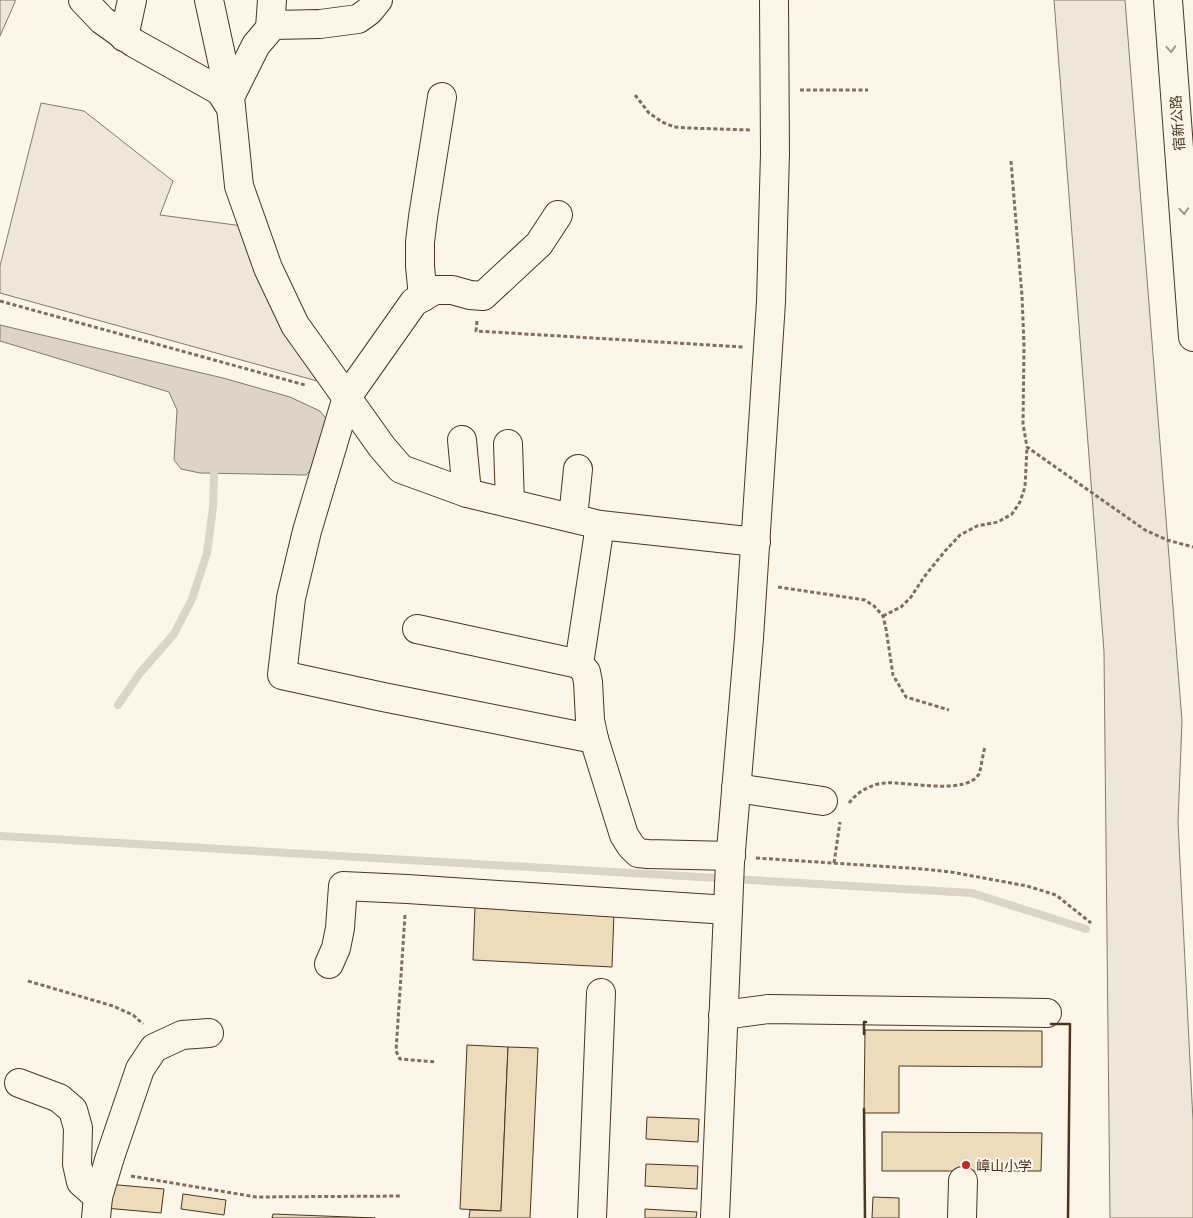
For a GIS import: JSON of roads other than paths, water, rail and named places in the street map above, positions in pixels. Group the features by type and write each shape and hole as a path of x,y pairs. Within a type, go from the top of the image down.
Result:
{"main road":[{"path":"83,0 102,20 134,44 220,90 231,102"},
{"path":"124,37 132,0"},
{"path":"209,0 231,102 240,186 268,268 295,325 382,447 401,469 467,493 600,525 756,542"},
{"path":"270,28 272,0"},
{"path":"231,102 256,45 273,25 320,24 358,20 369,12 378,0"},
{"path":"715,1218 730,859 753,584 772,302 774,0"},
{"name":"宿新公路","path":"1168,0 1193,337"},
{"path":"423,297 420,242 442,97"},
{"path":"558,215 540,244 483,296 452,290 435,290 414,302 347,397 307,531 291,598 282,675 594,739"},
{"path":"462,440 467,493"},
{"path":"508,444 510,503"},
{"path":"573,518 578,469"},
{"path":"579,664 600,525"},
{"path":"416,629 579,664 586,672 587,677 590,720 594,739 624,835 631,846 638,853 730,859"},
{"path":"736,788 837,808"},
{"path":"329,964 336,948 340,928 343,886 728,905"},
{"path":"592,1218 600,993"},
{"path":"723,1015 768,1009 1047,1013"},
{"path":"19,1083 59,1098 73,1110 78,1128 77,1164 81,1182 100,1196 140,1069 154,1048 182,1035 209,1033"},
{"path":"962,1218 963,1181"}],"waterway":[{"path":"118,705 140,673 174,634 192,599 207,553 213,507 214,474"},
{"path":"0,836 972,893 1086,929"}],"place":[{"name":"嶂山小学","path":"966,1165"}]}
